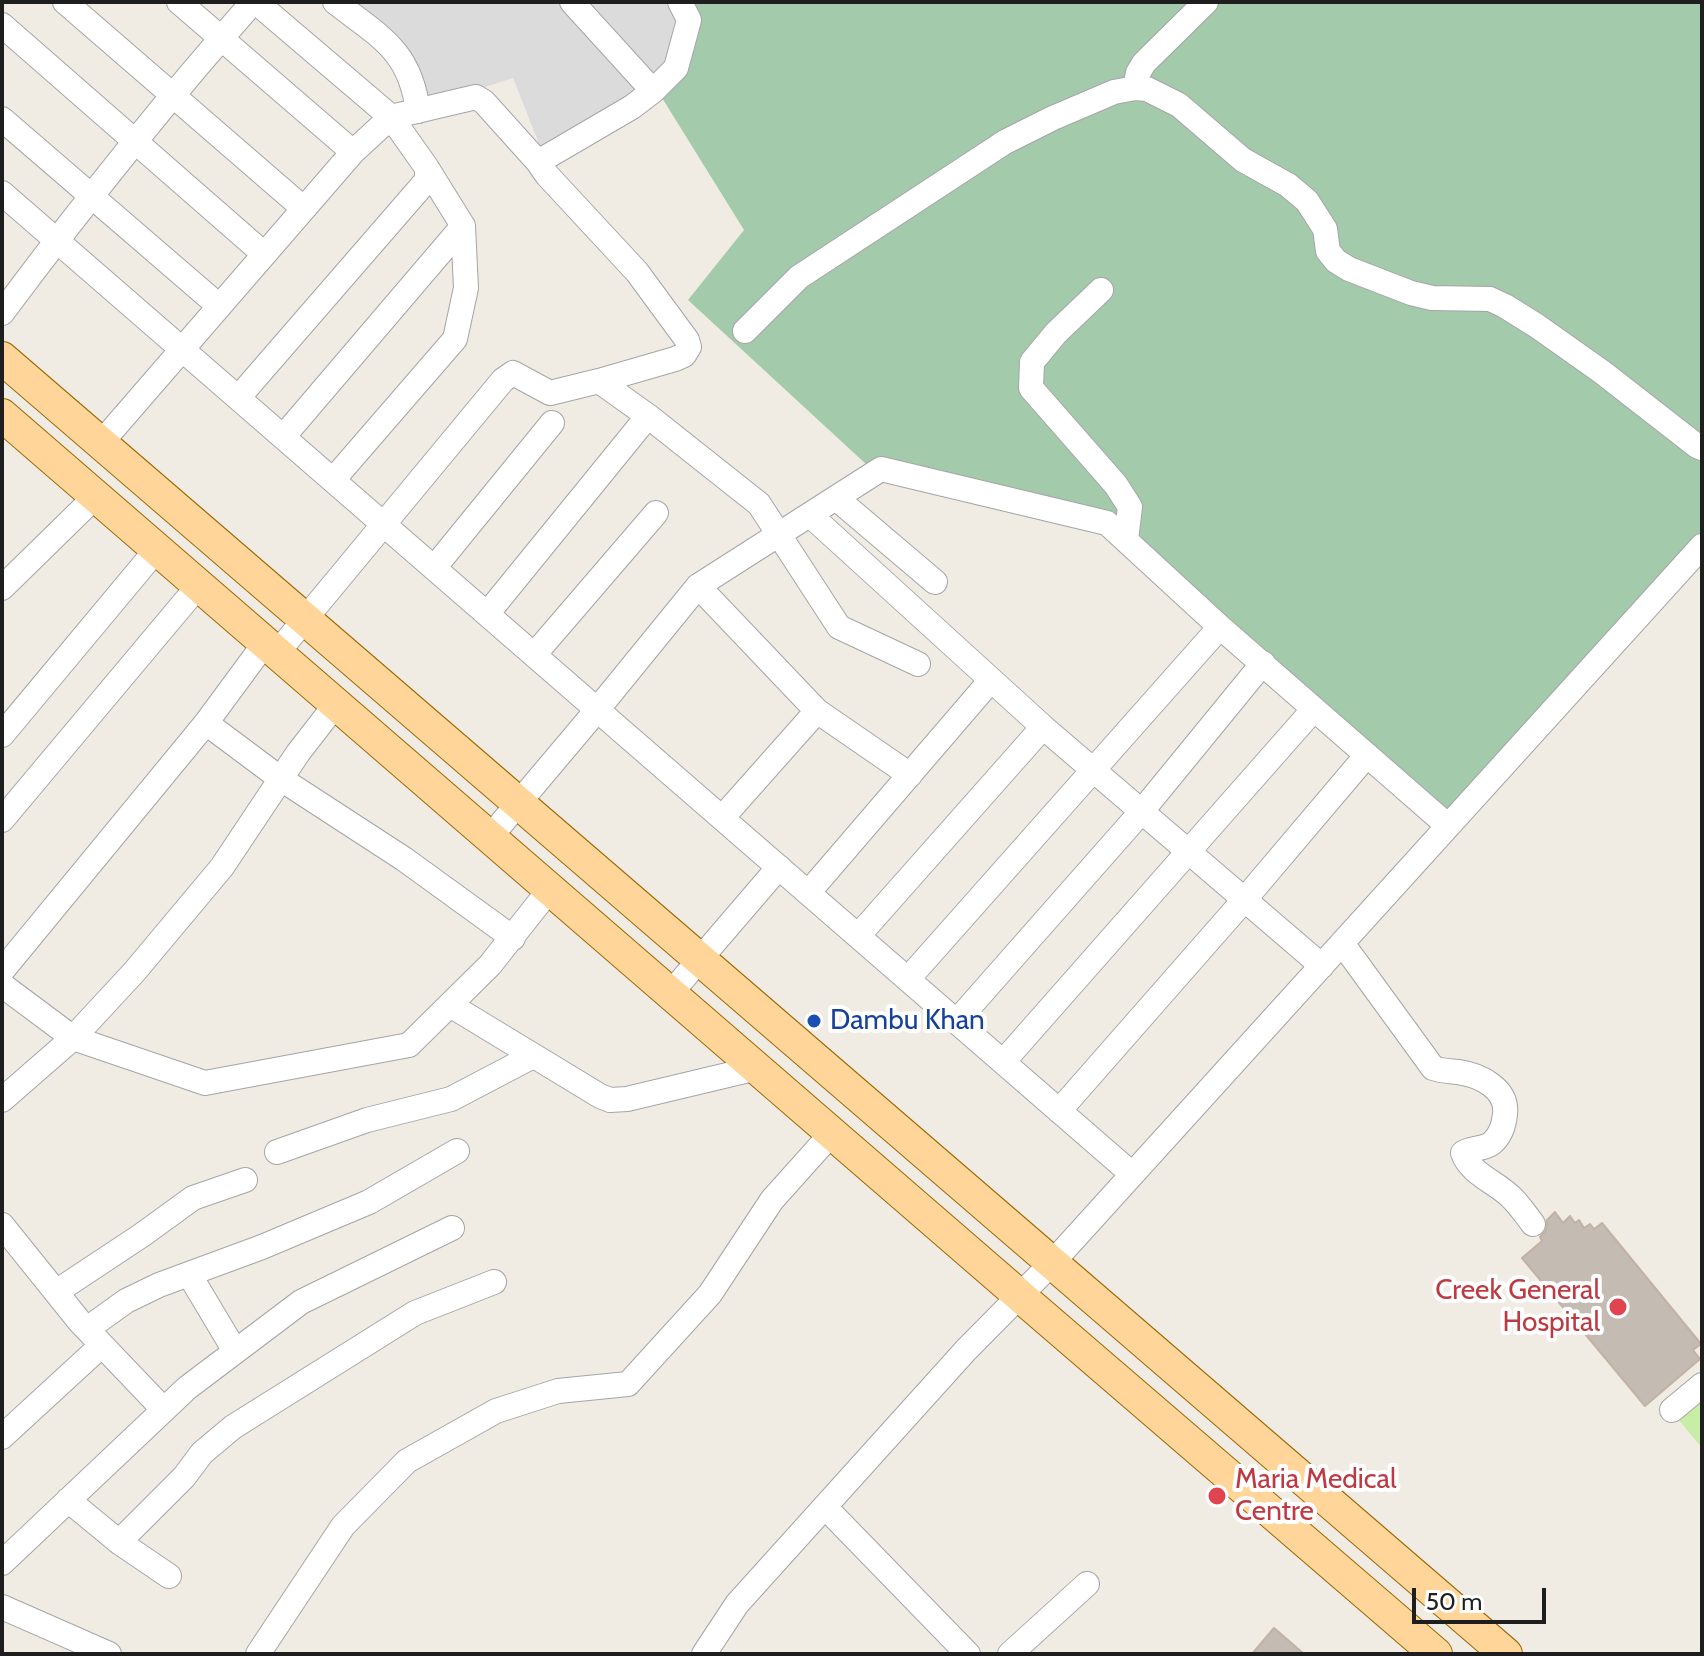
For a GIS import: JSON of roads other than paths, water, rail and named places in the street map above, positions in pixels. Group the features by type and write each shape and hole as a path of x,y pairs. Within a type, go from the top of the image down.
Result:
{"main road":[{"path":"2,358 1506,1654"},
{"path":"2,415 1436,1654"}],"street":[{"path":"65,2 303,208"},
{"path":"179,2 353,152"},
{"path":"2,313 136,141 221,38 255,2 391,117 463,226 466,288 455,339 333,480"},
{"path":"335,2 393,47 415,90 418,111"},
{"path":"572,2 653,91"},
{"path":"538,162 632,107 676,68 689,20 680,2"},
{"path":"1135,88 1144,63 1206,2"},
{"path":"2,25 264,254"},
{"path":"745,331 799,277 1005,142 1114,92 1147,89 1179,105 1243,160 1288,185 1307,201 1325,229 1328,251 1336,261 1411,293 1432,298 1490,299 1505,306 1569,348 1702,448"},
{"path":"2,971 206,723 271,648 306,620 503,380 513,373 550,393 675,359 684,355 689,347 637,272 484,102 476,97 391,117 353,152 101,443"},
{"path":"2,119 219,306"},
{"path":"238,398 427,180 427,168"},
{"path":"2,193 1132,1174"},
{"path":"283,437 463,226"},
{"path":"1101,290 1056,333 1032,362 1031,388 1116,485 1130,507 1126,540"},
{"path":"599,381 759,504 839,627 918,664"},
{"path":"487,614 648,416"},
{"path":"434,568 552,423"},
{"path":"490,837 698,586 881,469 1107,523 1220,627 1447,825"},
{"path":"2,588 96,496"},
{"path":"836,498 935,582"},
{"path":"534,655 656,513"},
{"path":"810,515 1043,727 1322,966"},
{"path":"704,1654 737,1604 966,1350 1052,1263 1702,546"},
{"path":"2,735 157,549"},
{"path":"2,820 199,585"},
{"path":"698,586 817,711 910,775"},
{"path":"908,979 1220,627"},
{"path":"957,1021 1142,811 1263,663"},
{"path":"808,893 991,680"},
{"path":"2,1100 73,1038 135,971 222,867 298,753 336,704"},
{"path":"1003,1062 1314,709"},
{"path":"722,818 817,711"},
{"path":"206,723 281,779 404,859 513,938"},
{"path":"858,936 1043,727"},
{"path":"1059,1111 1367,755"},
{"path":"670,994 779,867"},
{"path":"7,998 73,1038 205,1083 409,1045 490,965 550,889"},
{"path":"1342,943 1433,1068 1458,1072 1491,1084 1503,1097 1506,1111 1496,1139 1484,1147 1463,1153 1465,1159 1491,1183 1510,1195 1533,1224"},
{"path":"450,1005 610,1100 627,1099 757,1068"},
{"path":"277,1152 367,1120 451,1099 533,1056"},
{"path":"258,1654 343,1526 407,1461 496,1411 558,1391 628,1384 710,1294 772,1200 832,1133"},
{"path":"2,1437 126,1301 369,1202 457,1151"},
{"path":"56,1292 193,1198 245,1180"},
{"path":"2,1225 94,1337 164,1410"},
{"path":"2,1563 187,1388 235,1351 301,1302 452,1228"},
{"path":"189,1274 235,1351"},
{"path":"119,1542 184,1477 202,1453 233,1427 415,1313 494,1282"},
{"path":"1672,1410 1702,1385"},
{"path":"68,1500 119,1542 169,1576"},
{"path":"825,1507 961,1652"},
{"path":"1010,1654 1087,1584"},
{"path":"2,1607 109,1654"}],"place":[{"name":"Dambu Khan","path":"814,1021"},
{"name":"Creek General Hospital","path":"1618,1307"},
{"name":"Maria Medical Centre","path":"1217,1496"}]}
